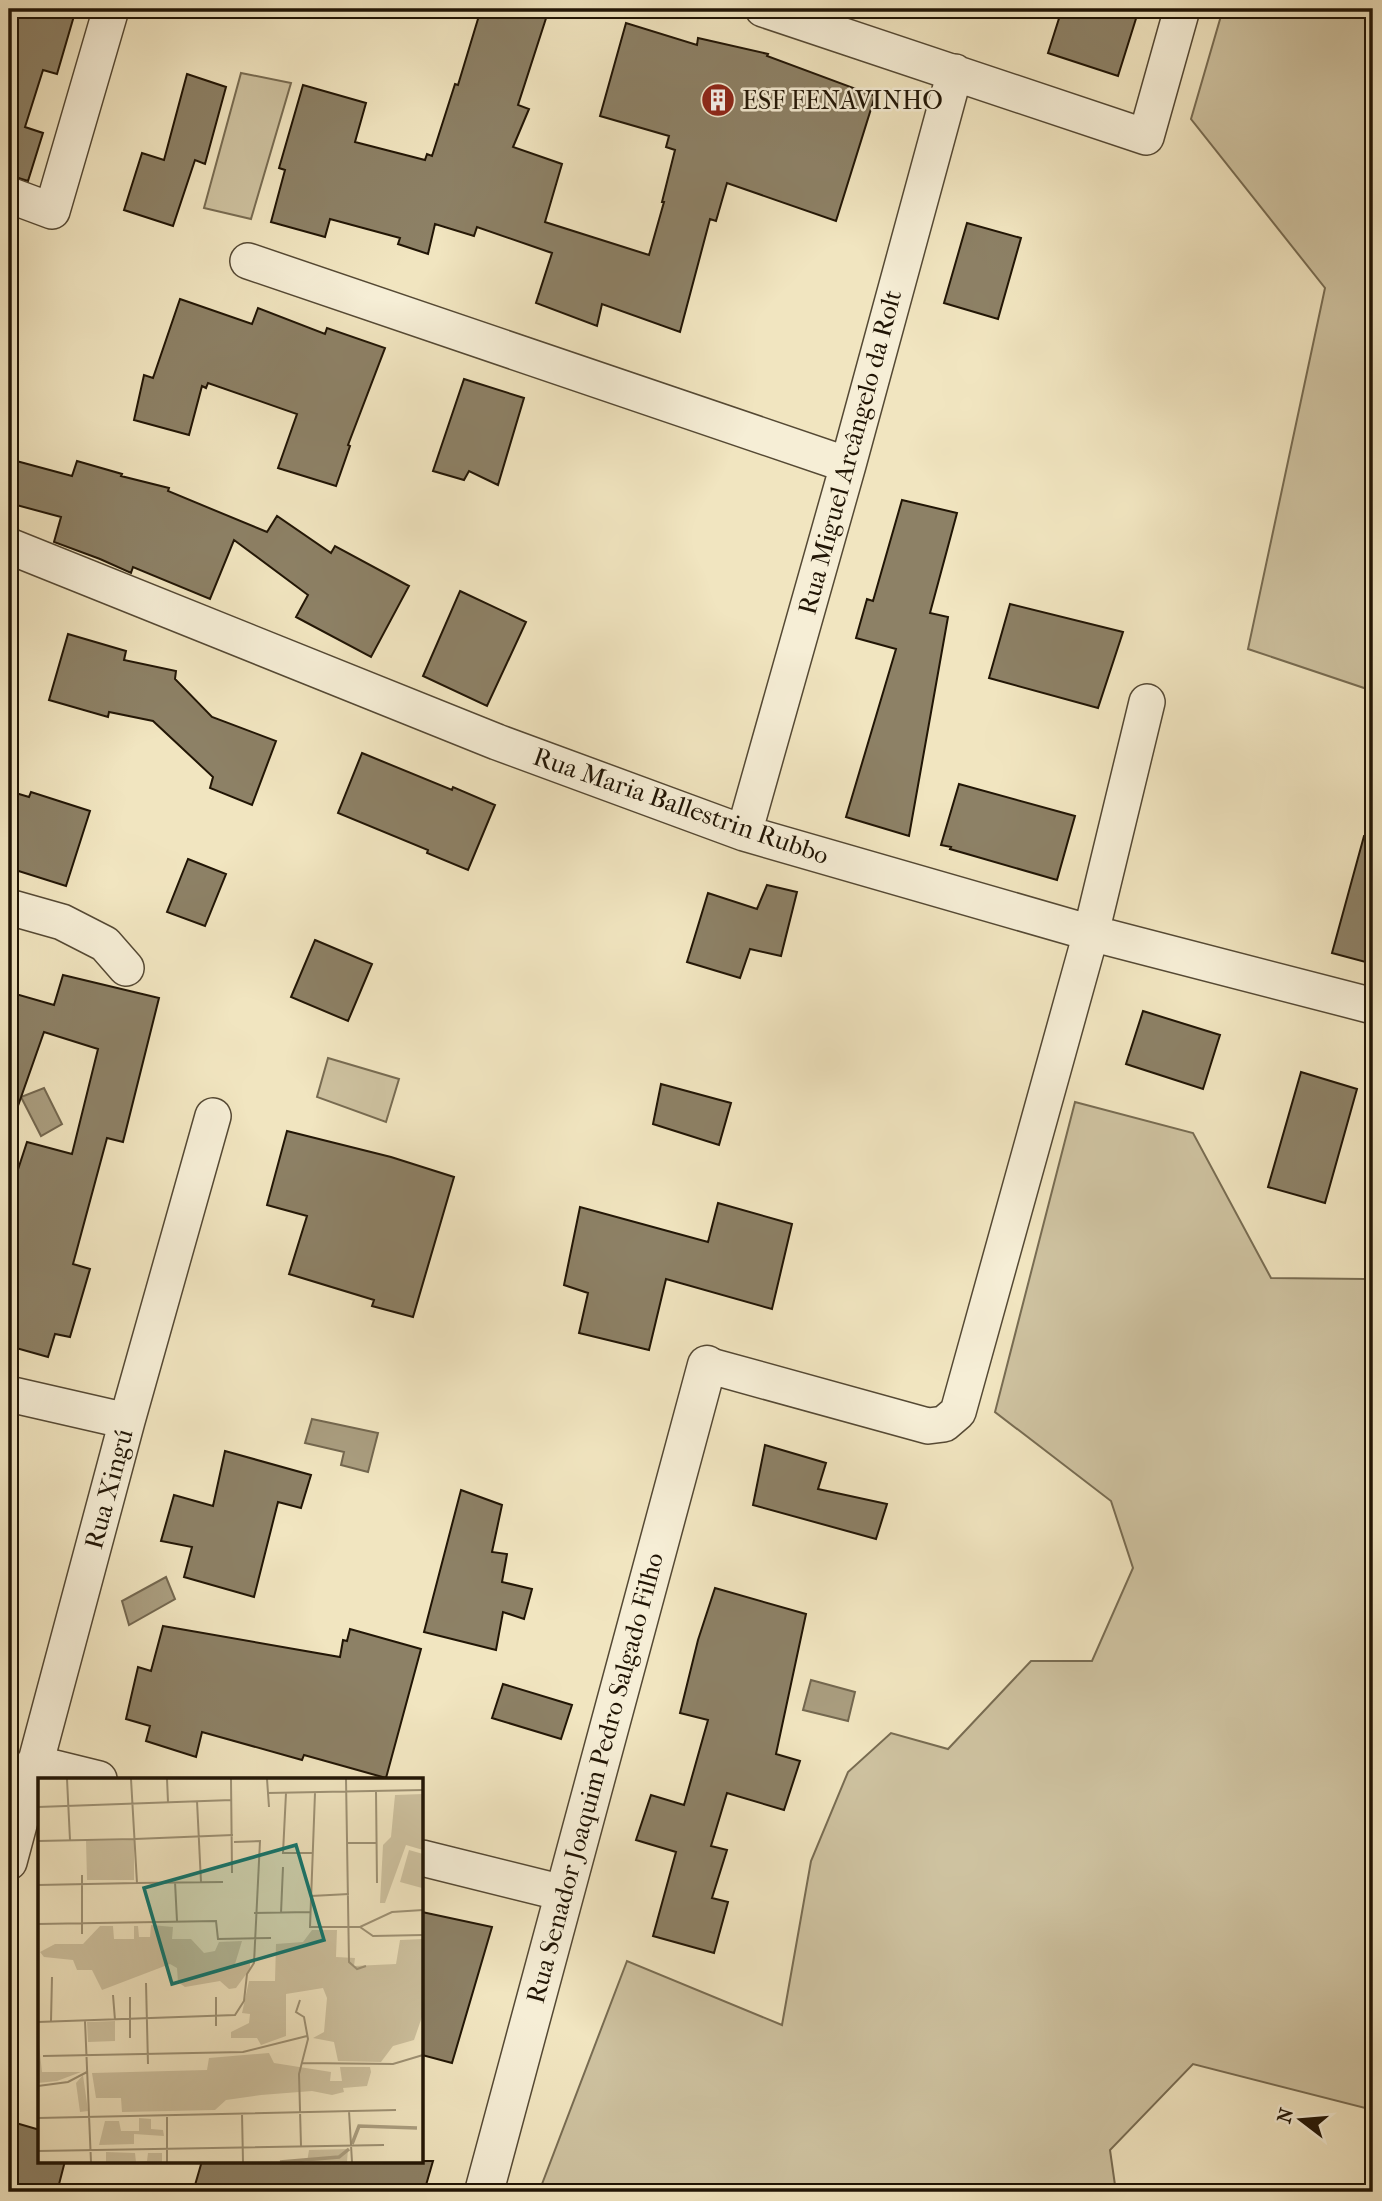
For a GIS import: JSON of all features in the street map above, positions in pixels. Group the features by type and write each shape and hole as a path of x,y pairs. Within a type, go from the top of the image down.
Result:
{"street":[{"path":"9,195 52,211 111,9"},
{"path":"763,9 1146,137 1182,9"},
{"name":"Rua Miguel Arcângelo da Rolt","path":"744,833 955,72"},
{"path":"248,261 848,465"},
{"name":"Rua Maria Ballestrin Rubbo","path":"9,546 497,742 744,833 1091,933 1373,1006"},
{"path":"708,1365 929,1426 944,1424 958,1412 1091,933 1147,702"},
{"path":"9,907 62,922 105,944 126,968"},
{"name":"Rua Xingú","path":"9,1862 127,1421 213,1116"},
{"name":"Rua Senador Joaquim Pedro Salgado Filho","path":"484,2192 708,1365"},
{"path":"9,1394 127,1421"},
{"path":"34,1763 95,1778"},
{"path":"424,1858 563,1893"}],"shaded area":[{"path":"1223,9 1373,9 1373,691 1248,649 1325,288 1191,119"},
{"path":"241,73 291,83 251,219 204,208"},
{"path":"328,1058 399,1079 386,1122 317,1097"},
{"path":"44,1088 62,1124 41,1136 21,1097"},
{"path":"1075,1102 1193,1133 1271,1278 1365,1279 1373,1226 1373,2110 1193,2064 1110,2150 1116,2192 539,2192 627,1961 782,2025 811,1861 848,1772 891,1733 948,1749 1031,1661 1092,1661 1133,1568 1111,1501 995,1412"},
{"path":"312,1419 378,1433 368,1472 341,1465 344,1452 305,1443"},
{"path":"166,1577 175,1599 129,1625 122,1601"},
{"path":"811,1680 855,1692 848,1721 803,1710"}],"building":[{"path":"9,9 76,9 57,74 43,70 25,127 43,133 28,181 9,175"},
{"path":"481,9 549,9 518,105 529,109 513,147 562,164 545,222 649,255 675,150 666,147 669,136 600,116 626,23 697,45 698,38 768,54 767,56 875,96 836,221 727,183 716,221 710,219 680,332 602,304 597,326 536,303 552,253 477,227 474,236 435,224 428,254 398,244 400,238 330,219 325,237 271,222 285,170 279,168 303,85 366,103 355,142 425,160 427,154 432,156 455,84 458,85"},
{"path":"1062,9 1139,9 1118,76 1048,53"},
{"path":"187,74 226,87 205,164 195,160 173,226 124,210 142,153 164,160"},
{"path":"967,223 1021,238 998,319 944,303"},
{"path":"180,299 252,324 258,308 325,334 327,328 385,348 348,445 350,446 336,486 278,468 297,414 208,383 206,388 202,386 189,435 134,420 144,375 153,378"},
{"path":"464,379 524,398 498,485 469,471 464,480 433,471"},
{"path":"9,459 72,476 77,461 169,488 168,491 267,532 277,516 331,553 335,546 409,586 371,657 296,617 308,595 234,540 210,599 133,567 131,573 54,542 61,517 9,503"},
{"path":"902,500 957,513 930,613 948,617 909,836 846,817 896,649 856,638 867,599 873,601"},
{"path":"460,591 526,622 487,706 423,676"},
{"path":"1010,604 1123,632 1098,708 989,678"},
{"path":"68,634 126,651 124,660 176,671 175,679 212,717 276,741 252,805 210,788 213,777 153,721 109,712 108,717 49,700"},
{"path":"362,753 495,805 468,870 427,853 428,850 338,813"},
{"path":"959,784 1075,816 1057,880 941,845"},
{"path":"9,791 29,797 31,792 90,811 66,886 9,868"},
{"path":"1364,836 1373,837 1373,964 1332,953"},
{"path":"188,859 226,874 205,926 167,912"},
{"path":"767,885 797,892 781,956 750,949 740,978 687,962 708,893 757,909"},
{"path":"315,940 372,964 348,1021 291,997"},
{"path":"63,975 159,998 123,1142 107,1138 73,1264 90,1269 70,1337 55,1334 48,1357 9,1346 9,1197 27,1142 72,1154 98,1049 44,1032 13,1120 9,1120 9,992 54,1005"},
{"path":"1143,1011 1220,1035 1203,1089 1126,1064"},
{"path":"1301,1072 1357,1089 1325,1203 1268,1187"},
{"path":"661,1084 731,1103 719,1145 653,1124"},
{"path":"287,1131 391,1157 454,1177 413,1317 372,1306 374,1300 289,1274 307,1216 267,1205"},
{"path":"718,1203 792,1224 772,1309 666,1279 649,1350 579,1333 588,1293 564,1285 580,1207 708,1242"},
{"path":"765,1445 826,1463 818,1489 887,1504 876,1539 753,1505"},
{"path":"225,1451 311,1475 301,1508 278,1502 254,1597 184,1577 192,1547 161,1541 174,1495 213,1506"},
{"path":"461,1490 502,1505 492,1552 507,1554 502,1582 532,1589 524,1619 503,1612 496,1650 424,1632"},
{"path":"715,1588 806,1614 776,1754 800,1761 784,1810 727,1793 711,1846 727,1850 712,1898 728,1902 714,1953 653,1936 676,1852 636,1840 651,1795 684,1805 708,1720 680,1713 698,1640"},
{"path":"163,1626 340,1657 343,1640 347,1641 350,1629 421,1649 386,1778 304,1755 302,1760 202,1732 196,1757 146,1741 150,1726 126,1719 138,1667 151,1671"},
{"path":"503,1684 572,1705 561,1739 492,1718"},
{"path":"424,1912 492,1927 452,2063 424,2056"},
{"path":"9,2121 38,2129 38,2162 65,2162 57,2192 9,2192"},
{"path":"433,2161 424,2192 193,2192 202,2162"}],"place":[{"name":"ESF FENAVINHO","path":"718,100"}]}
